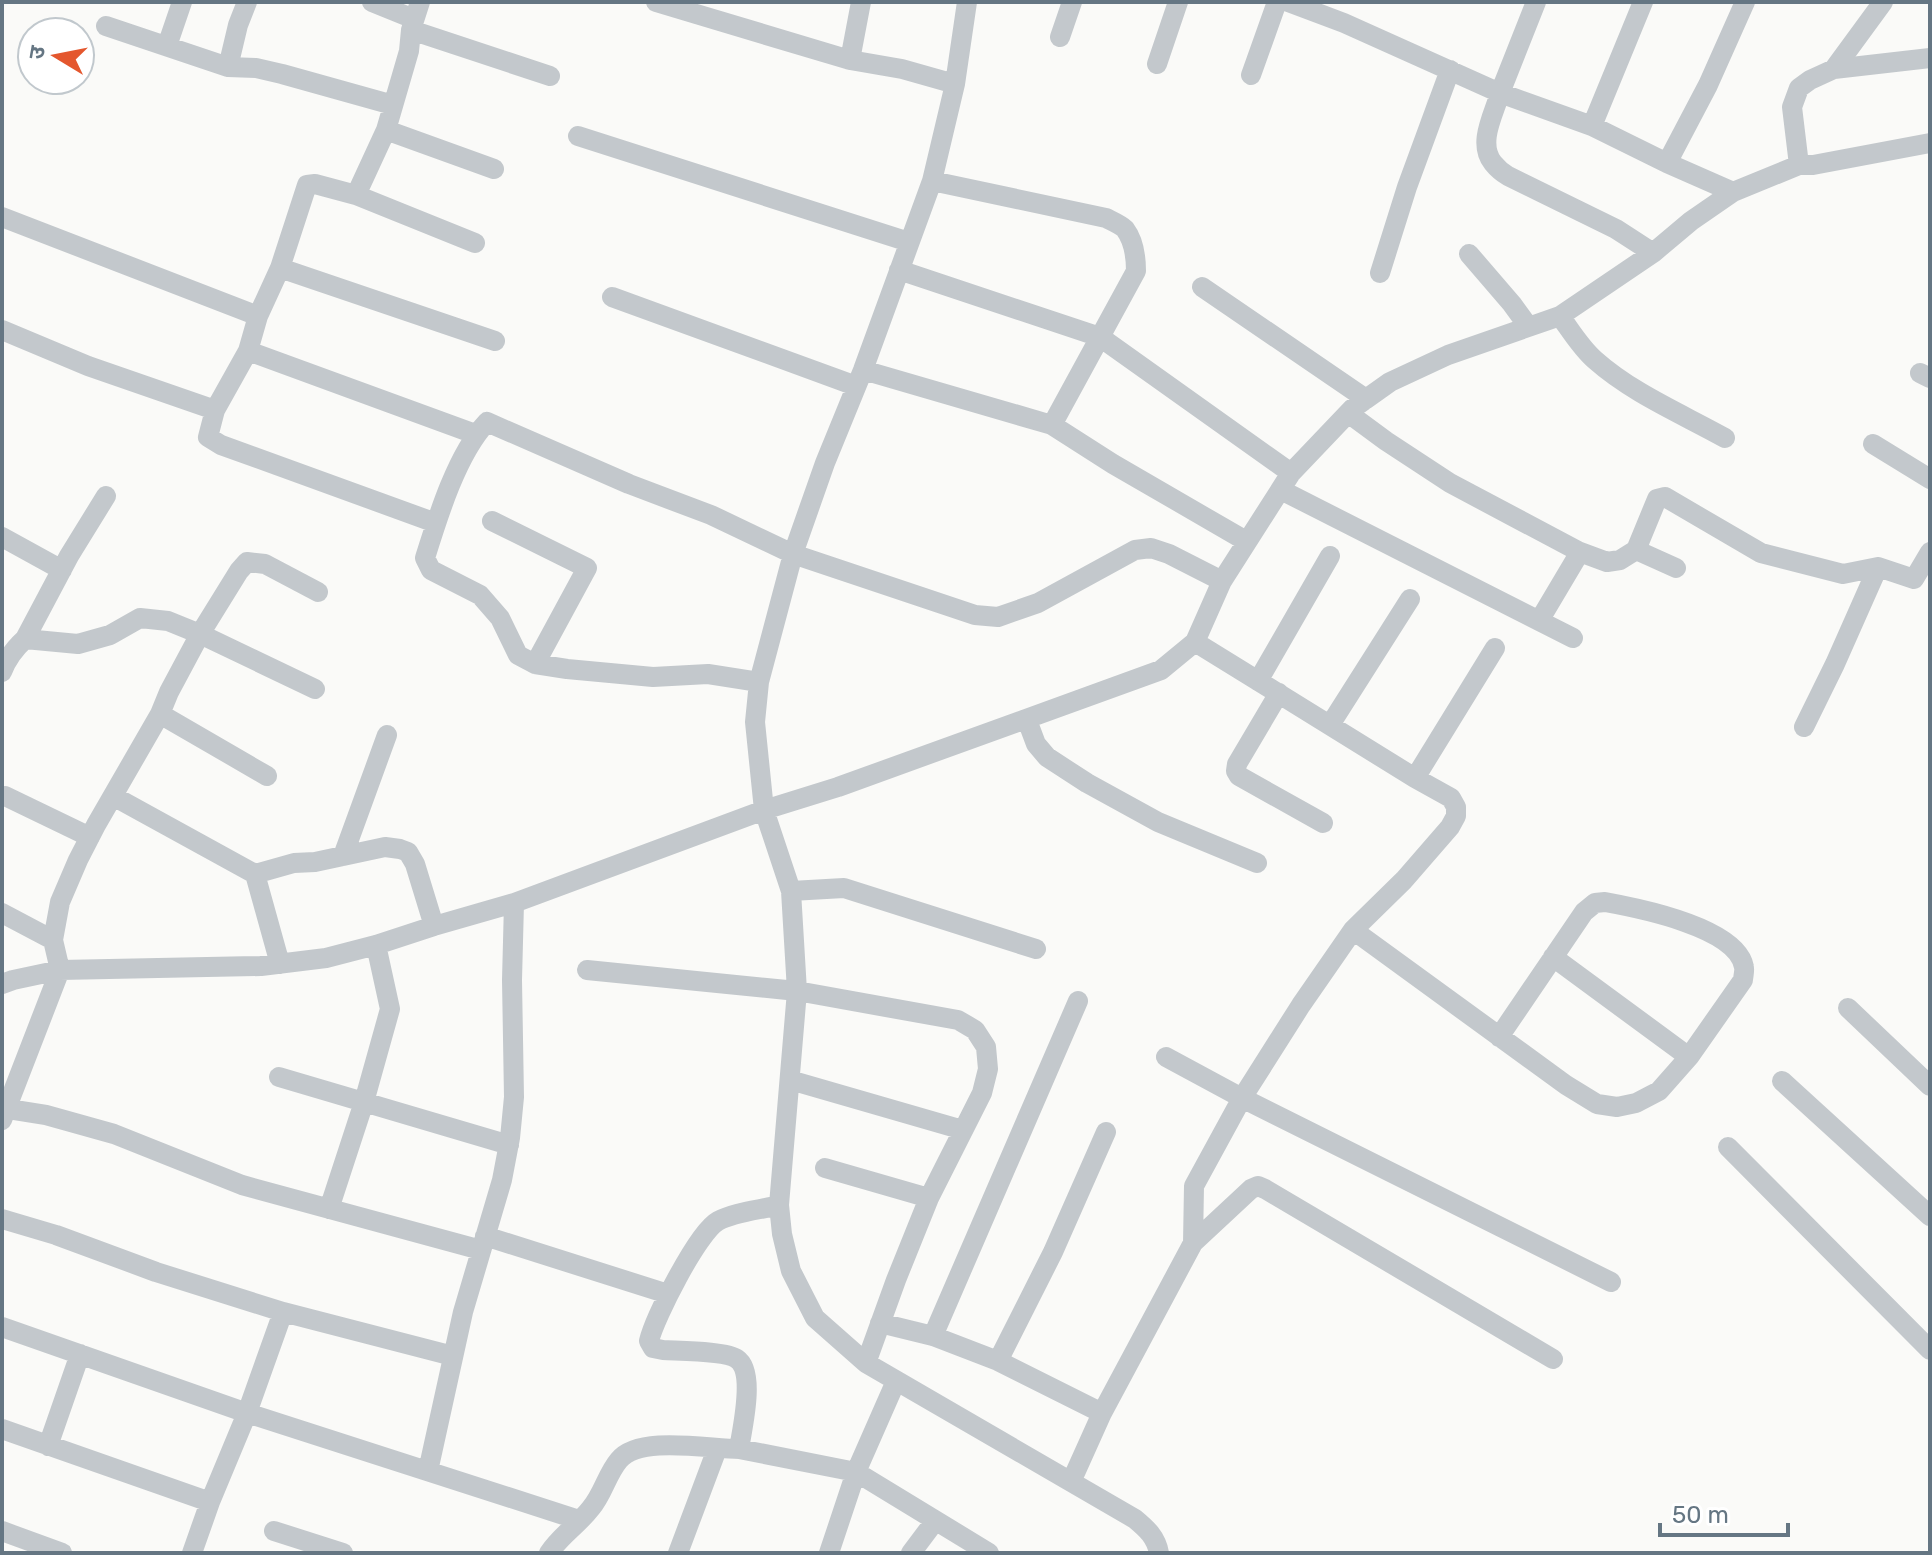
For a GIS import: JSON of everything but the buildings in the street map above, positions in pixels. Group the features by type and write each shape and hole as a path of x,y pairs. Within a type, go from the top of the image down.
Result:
{"street":[{"path":"167,46 182,2"},
{"path":"228,67 247,2"},
{"path":"372,2 415,17 550,76"},
{"path":"656,2 850,60 902,69 955,84"},
{"path":"850,60 861,2"},
{"path":"967,2 955,84 932,181 793,554 759,682 755,722 764,810 791,891 797,991 779,1205 782,1234 791,1271 815,1318 866,1363 1135,1519 1150,1532 1159,1553"},
{"path":"1060,37 1072,2"},
{"path":"1157,64 1178,2"},
{"path":"1251,75 1277,2"},
{"path":"1288,2 1344,23 1500,93 1592,126 1733,192"},
{"path":"1536,2 1500,93 1486,140 1487,152 1493,164 1508,176 1616,229 1653,253"},
{"path":"1592,126 1643,2"},
{"path":"1667,163 1708,85 1745,2"},
{"path":"1834,69 1883,2"},
{"path":"356,195 386,130 409,51 415,17"},
{"path":"106,26 228,67 256,68 393,105"},
{"path":"1799,165 1792,107 1799,88 1834,69 1930,58"},
{"path":"1380,273 1407,187 1450,70"},
{"path":"386,130 494,169"},
{"path":"578,136 909,242"},
{"path":"2,984 60,970 185,969 280,964 326,958 376,945 514,903 764,810 853,782 1161,670 1195,642 1222,581 1286,481 1348,413 1390,382 1448,355 1560,316 1653,253 1691,221 1733,192 1799,165 1930,143"},
{"path":"932,181 1106,218 1124,228 1135,256 1136,271 1052,425"},
{"path":"436,523 221,445 208,437 215,410 248,351 307,185 315,184 356,195 475,243"},
{"path":"2,217 258,316"},
{"path":"1469,254 1528,326"},
{"path":"280,268 495,341"},
{"path":"899,270 1100,337 1286,481 1573,638"},
{"path":"1202,287 1366,399"},
{"path":"612,297 859,378 1052,425 1246,541"},
{"path":"1560,316 1579,344 1595,360 1633,387 1725,438"},
{"path":"2,330 88,366 215,410"},
{"path":"248,351 475,434"},
{"path":"1348,413 1450,483 1580,552 1607,562 1620,560 1636,550 1657,499 1665,497 1761,553 1843,574 1878,567 1922,583 1930,552"},
{"path":"759,682 708,674 653,677 567,669 535,664 518,655 500,618 480,595 431,570 425,558 453,480 475,434 487,422 629,484 711,515 793,554 975,615 998,617 1038,603 1135,550 1151,548 1169,554 1222,581"},
{"path":"1873,444 1930,479"},
{"path":"2,672 6,660 25,639 106,496"},
{"path":"492,521 587,568 535,664"},
{"path":"2,537 62,570"},
{"path":"1636,550 1676,568"},
{"path":"1539,621 1580,552"},
{"path":"1258,681 1330,556"},
{"path":"318,592 265,564 247,562 200,634 160,714 90,837 60,902 53,940 60,970 3,1112 46,1115 114,1134 242,1185 329,1209 483,1243 668,1294"},
{"path":"1804,727 1878,567"},
{"path":"1330,725 1410,599"},
{"path":"25,639 78,644 110,635 140,618 168,621 315,689"},
{"path":"1193,1243 1194,1186 1242,1098 1353,930 1404,880 1456,816 1456,807 1451,798 1195,642"},
{"path":"1415,778 1495,648"},
{"path":"1279,693 1237,764 1236,771 1239,776 1323,823"},
{"path":"160,714 267,776"},
{"path":"1027,720 1036,744 1047,757 1087,783 1158,822 1257,863"},
{"path":"343,856 387,735"},
{"path":"5,796 90,837"},
{"path":"113,796 255,874 294,863 315,862 385,847 408,852 415,864 434,926"},
{"path":"255,874 280,964"},
{"path":"791,891 844,888 1036,949"},
{"path":"428,1471 453,1356 509,1145 514,1097 514,903"},
{"path":"1353,930 1499,1037 1566,1085 1597,1104 1617,1107 1636,1103 1659,1091 1689,1057 1743,980 1745,968 1738,954 1720,937 1669,917 1595,903 1584,912 1499,1037"},
{"path":"2,913 53,940"},
{"path":"329,1209 390,1009 376,945"},
{"path":"1553,957 1689,1057"},
{"path":"587,970 797,991 958,1020 975,1030 986,1047 988,1069 982,1093 929,1198 866,1363"},
{"path":"933,1336 1078,1001"},
{"path":"1848,1008 1930,1086"},
{"path":"1166,1057 1611,1282"},
{"path":"279,1077 509,1145"},
{"path":"790,1080 963,1130"},
{"path":"1782,1081 1930,1216"},
{"path":"998,1361 1053,1252 1106,1132"},
{"path":"1728,1147 1930,1350"},
{"path":"825,1168 929,1198"},
{"path":"1071,1482 1102,1413 1193,1243 1258,1186 1553,1359"},
{"path":"739,1449 747,1378 745,1366 736,1357 653,1348 649,1341 668,1294 703,1234 716,1222 779,1205"},
{"path":"2,1219 283,1312 453,1356"},
{"path":"192,1553 283,1312"},
{"path":"880,1323 933,1336 998,1361 1102,1413"},
{"path":"2,1327 247,1413 579,1520"},
{"path":"48,1446 80,1354"},
{"path":"833,1552 856,1472 896,1381"},
{"path":"2,1429 210,1502"},
{"path":"549,1553 558,1539 590,1510 618,1460 629,1451 643,1446 668,1445 739,1449 856,1472 989,1553"},
{"path":"678,1553 717,1449"},
{"path":"911,1553 935,1521"},
{"path":"2,1531 62,1553"},
{"path":"274,1531 320,1550 343,1553"}]}
